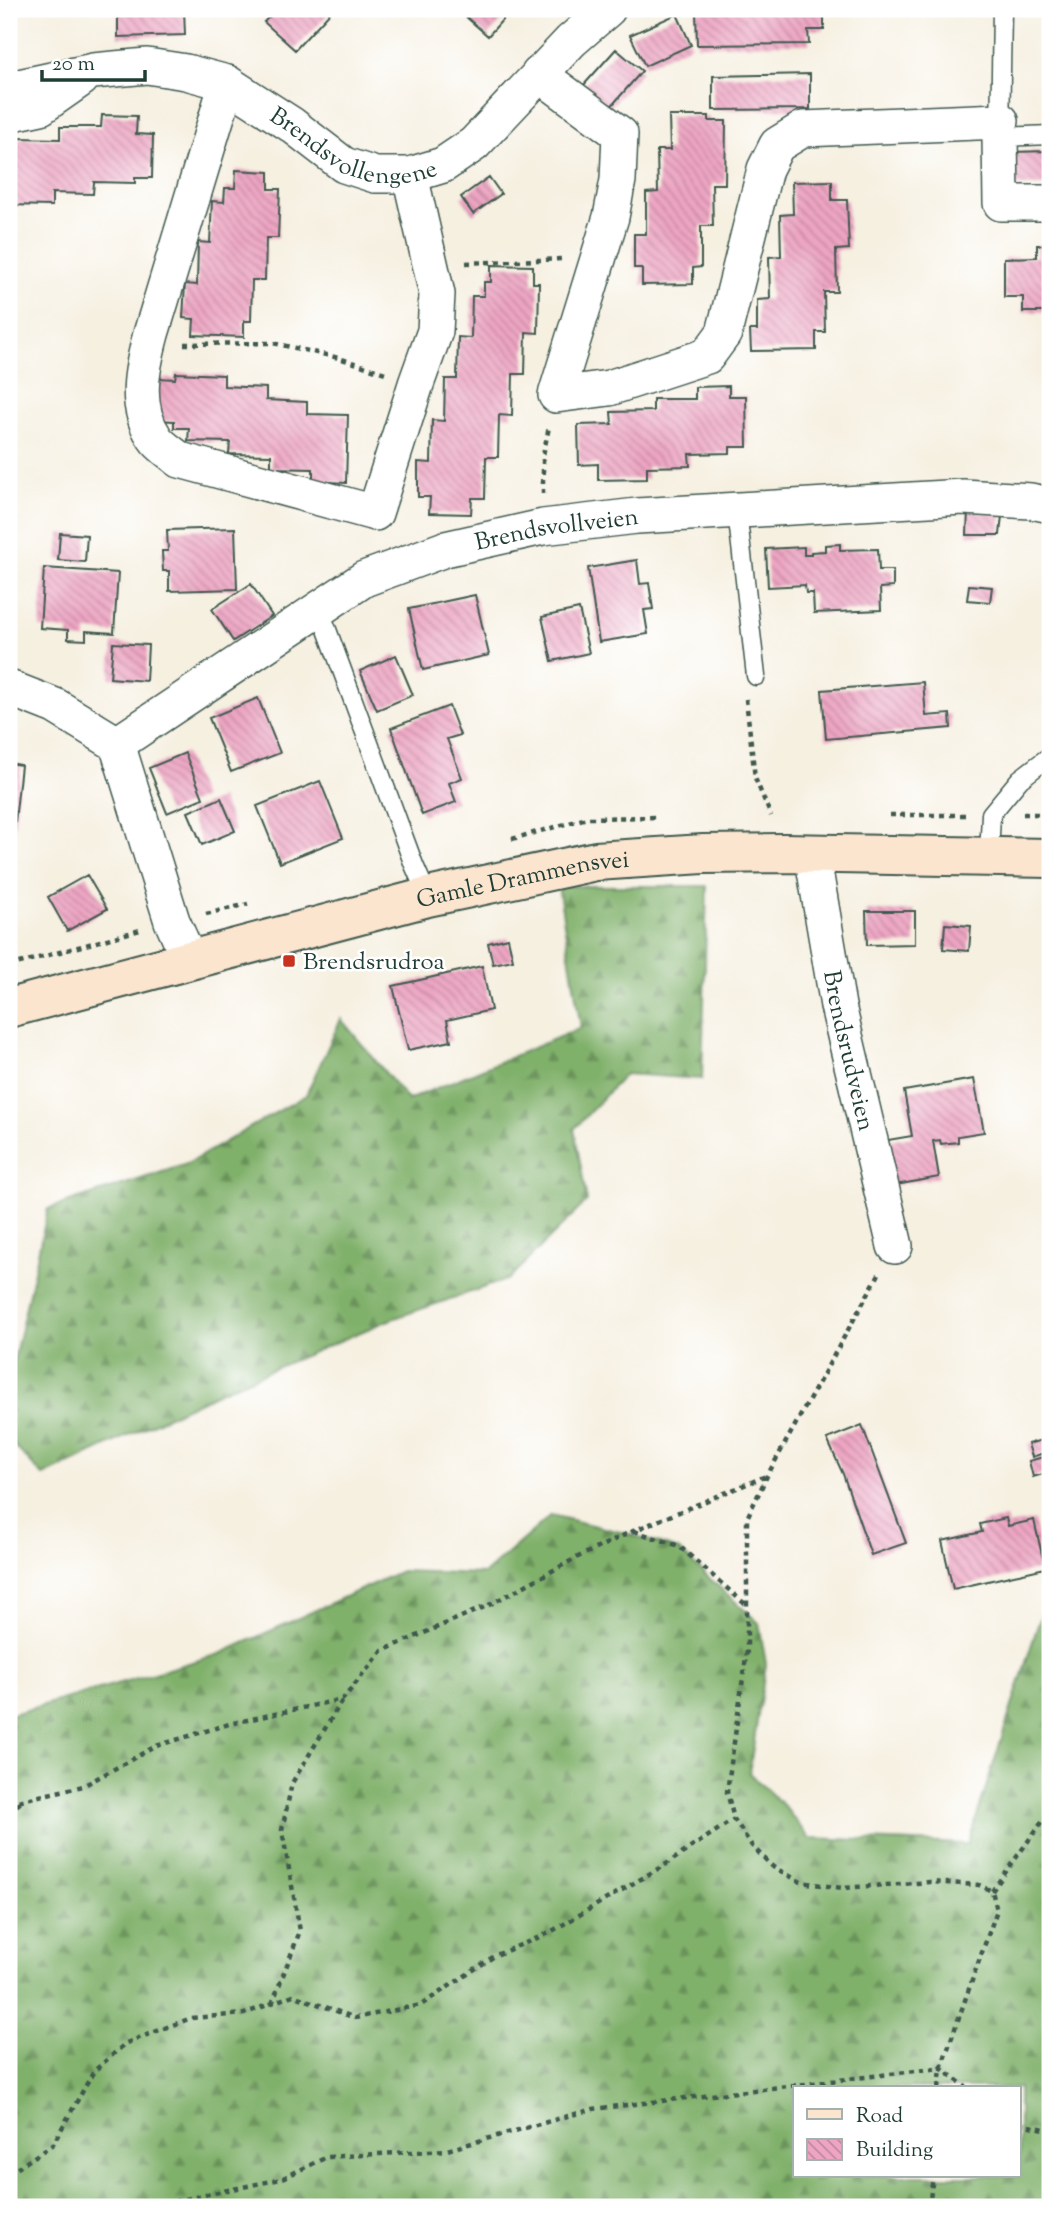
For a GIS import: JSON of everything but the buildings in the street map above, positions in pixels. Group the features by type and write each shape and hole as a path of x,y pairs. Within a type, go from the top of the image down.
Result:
{"main road":[{"name":"Gamle Drammensvei","path":"9,1008 428,897 596,861 703,853 1050,858"}],"street":[{"name":"Brendsvollengene","path":"9,89 93,71 147,66 186,72 227,83 292,125 344,165 375,175 410,175 443,164 474,144 539,74 608,9"},
{"path":"9,114 41,107 93,71"},
{"path":"539,74 620,134 618,180 611,217 556,395 608,388 707,356 724,333 765,169 777,145 803,128 1001,129 1001,203 1050,202"},
{"path":"227,83 141,375 142,407 155,438 180,460 375,513 415,384 435,331 437,294 410,175"},
{"name":"Brendsvollveien","path":"117,744 363,579 433,553 543,527 638,516 963,497 1031,501 1050,505"},
{"path":"9,688 55,706 117,744 172,921 190,961"},
{"name":"Brendsrudveien","path":"798,853 838,1006 895,1246"}],"lane":[{"path":"1002,9 1001,129 1050,135"},
{"path":"737,511 756,676"},
{"path":"319,608 428,897"},
{"path":"989,857 991,814 1020,779 1050,756"}],"path":[{"path":"431,265 598,257"},
{"path":"148,345 273,343 339,358 415,384"},
{"path":"543,527 544,454 556,395"},
{"path":"756,676 746,697 755,778 798,853"},
{"path":"895,1246 767,1476 747,1518 747,1650 727,1792 734,1819 752,1846 773,1867 801,1882 842,1888 930,1882 979,1885 992,1891"},
{"path":"272,2004 300,1931 282,1830 292,1783 343,1699 382,1651 489,1605 633,1531 767,1476"},
{"path":"633,1531 679,1546 746,1604"},
{"path":"9,1803 83,1786 156,1746 229,1724 343,1699"},
{"path":"9,1812 22,1801"},
{"path":"992,1891 1050,1811"},
{"path":"9,2174 53,2144 94,2071 126,2043 191,2018 244,2014 293,1995 355,2018 421,2005 496,1955 547,1934 668,1863 734,1819"},
{"path":"939,2086 941,2068 997,1910 992,1891"},
{"path":"146,2207 281,2179 327,2157 447,2150 593,2109 941,2068 964,2086"},
{"path":"1020,2124 1050,2130"},
{"path":"929,2207 933,2178"}],"green space":[{"path":"558,886 707,886 702,1079 625,1074 574,1129 587,1201 509,1279 389,1320 219,1392 43,1476 9,1440 9,1381 48,1209 187,1164 306,1095 341,1019 408,1100 581,1028"},
{"path":"551,1515 632,1535 678,1550 759,1623 766,1664 749,1773 784,1806 809,1838 968,1844 1050,1587 1050,2207 9,2207 9,1715 220,1654 401,1571 484,1574"}],"place":[{"name":"Brendsrudroa","path":"289,961"}]}
